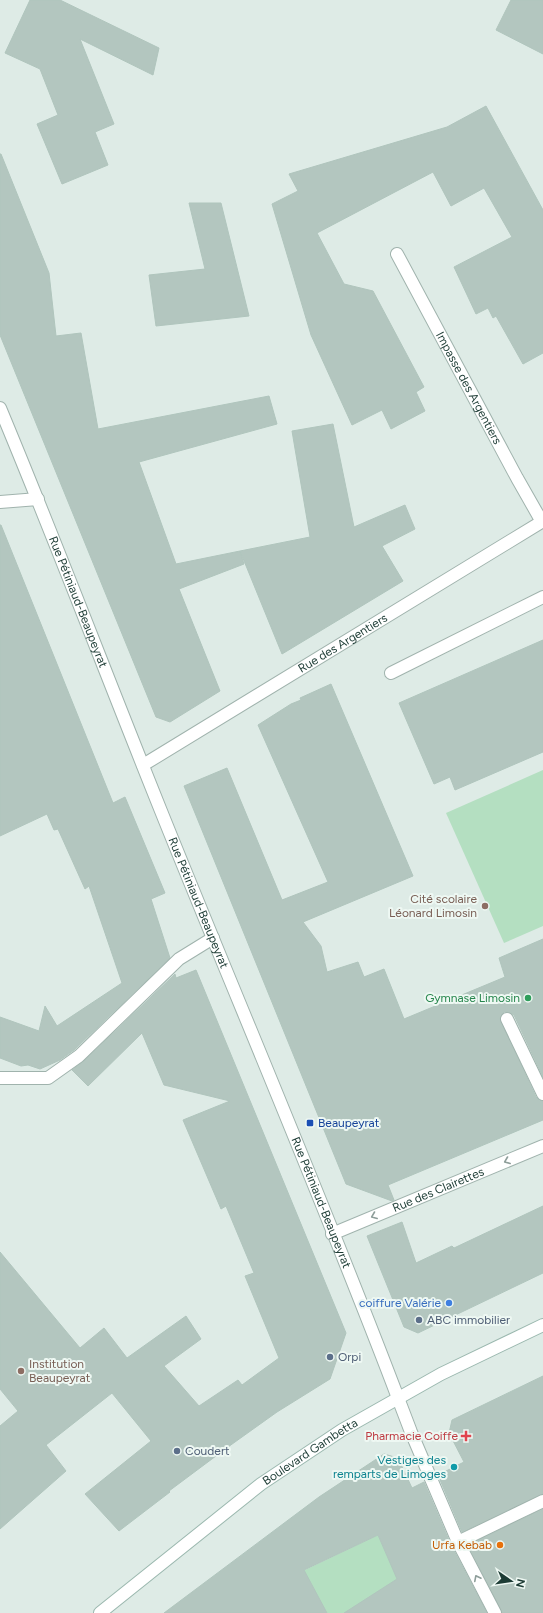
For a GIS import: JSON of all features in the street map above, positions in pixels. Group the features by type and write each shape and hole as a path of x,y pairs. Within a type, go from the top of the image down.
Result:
{"street":[{"name":"Impasse des Argentiers","path":"397,254 513,471 542,522"},
{"name":"Rue Pétiniaud-Beaupeyrat","path":"0,408 286,1116 332,1234 361,1301 411,1432 458,1542 495,1613"},
{"path":"0,502 38,499"},
{"name":"Rue des Argentiers","path":"143,765 542,522"},
{"path":"391,673 543,597"},
{"path":"0,1078 48,1078 79,1056 179,959 213,938"},
{"path":"507,1019 543,1094"},
{"name":"Rue des Clairettes","path":"332,1234 543,1146"},
{"name":"Boulevard Gambetta","path":"100,1613 261,1484 342,1430 448,1370 543,1325"},
{"path":"458,1542 543,1501"}],"green space":[{"path":"543,770 543,926 504,943 446,813"},
{"path":"378,1535 408,1598 344,1613 327,1613 286,1579"}],"building":[{"path":"30,0 60,0 159,48 153,75 80,39 114,124 95,132 108,165 62,184 37,124 58,115 40,69 5,53"},
{"path":"511,0 543,0 543,54 496,30"},
{"path":"486,106 543,210 543,353 523,364 496,316 493,318 488,308 476,314 454,267 512,237 484,188 451,206 433,172 317,233 344,284 373,291 424,387 416,392 425,411 391,429 382,410 352,425 311,335 272,204 298,191 289,174 447,127"},
{"path":"0,154 49,273 56,336 81,333 98,429 269,396 277,424 139,462 176,564 240,551 244,564 179,589 220,691 170,722 156,717 0,335"},
{"path":"189,203 221,203 249,316 156,326 149,275 205,269"},
{"path":"333,424 354,527 405,505 415,529 382,546 403,581 282,654 240,551 310,537 292,431"},
{"path":"0,525 113,803 125,797 165,893 151,899 170,958 74,1050 60,1060 40,1069 28,1065 21,1066 0,1058 0,1017 39,1031 45,1006 57,1026 122,983 89,886 85,889 58,829 54,830 47,814 0,836"},
{"path":"543,640 543,752 455,790 450,777 434,784 399,703"},
{"path":"331,684 413,876 303,922 321,946 327,972 358,962 364,977 384,969 404,1019 505,977 499,958 543,939 543,1077 514,1015 504,1012 500,1019 536,1097 543,1101 543,1120 388,1185 394,1200 392,1201 346,1184 184,786 227,768 282,900 328,882 258,725 291,704 301,700 300,698"},
{"path":"196,970 346,1333 330,1379 277,1412 228,1447 119,1531 85,1494 151,1441 112,1393 46,1445 66,1471 0,1529 0,1426 18,1411 0,1389 0,1252 80,1348 104,1328 127,1358 186,1316 201,1339 164,1366 199,1406 238,1380 242,1385 279,1358 245,1276 254,1273 226,1206 221,1209 183,1120 230,1101 164,1085 142,1033 88,1086 72,1070 84,1061 175,974 176,978"},
{"path":"543,1206 543,1273 418,1333 404,1327 367,1236 402,1222 416,1263 452,1246 454,1248"},
{"path":"543,1376 543,1494 462,1532 438,1475 464,1462 449,1433 452,1420"},
{"path":"384,1454 398,1458 412,1488 424,1482 451,1545 487,1613 344,1613 397,1579 378,1535 304,1570 327,1613 164,1613 319,1497"},
{"path":"543,1509 543,1613 502,1613 468,1545"}],"place":[{"name":"Cité scolaire Léonard Limosin","path":"485,906"},
{"name":"Gymnase Limosin","path":"528,998"},
{"name":"Beaupeyrat","path":"310,1123"},
{"name":"coiffure Valérie","path":"449,1303"},
{"name":"ABC immobilier","path":"419,1320"},
{"name":"Orpi","path":"330,1357"},
{"name":"Institution Beaupeyrat","path":"21,1371"},
{"name":"Pharmacie Coiffe","path":"466,1436"},
{"name":"Coudert","path":"177,1451"},
{"name":"Vestiges des remparts de Limoges","path":"454,1467"},
{"name":"Urfa Kebab","path":"500,1545"}]}
